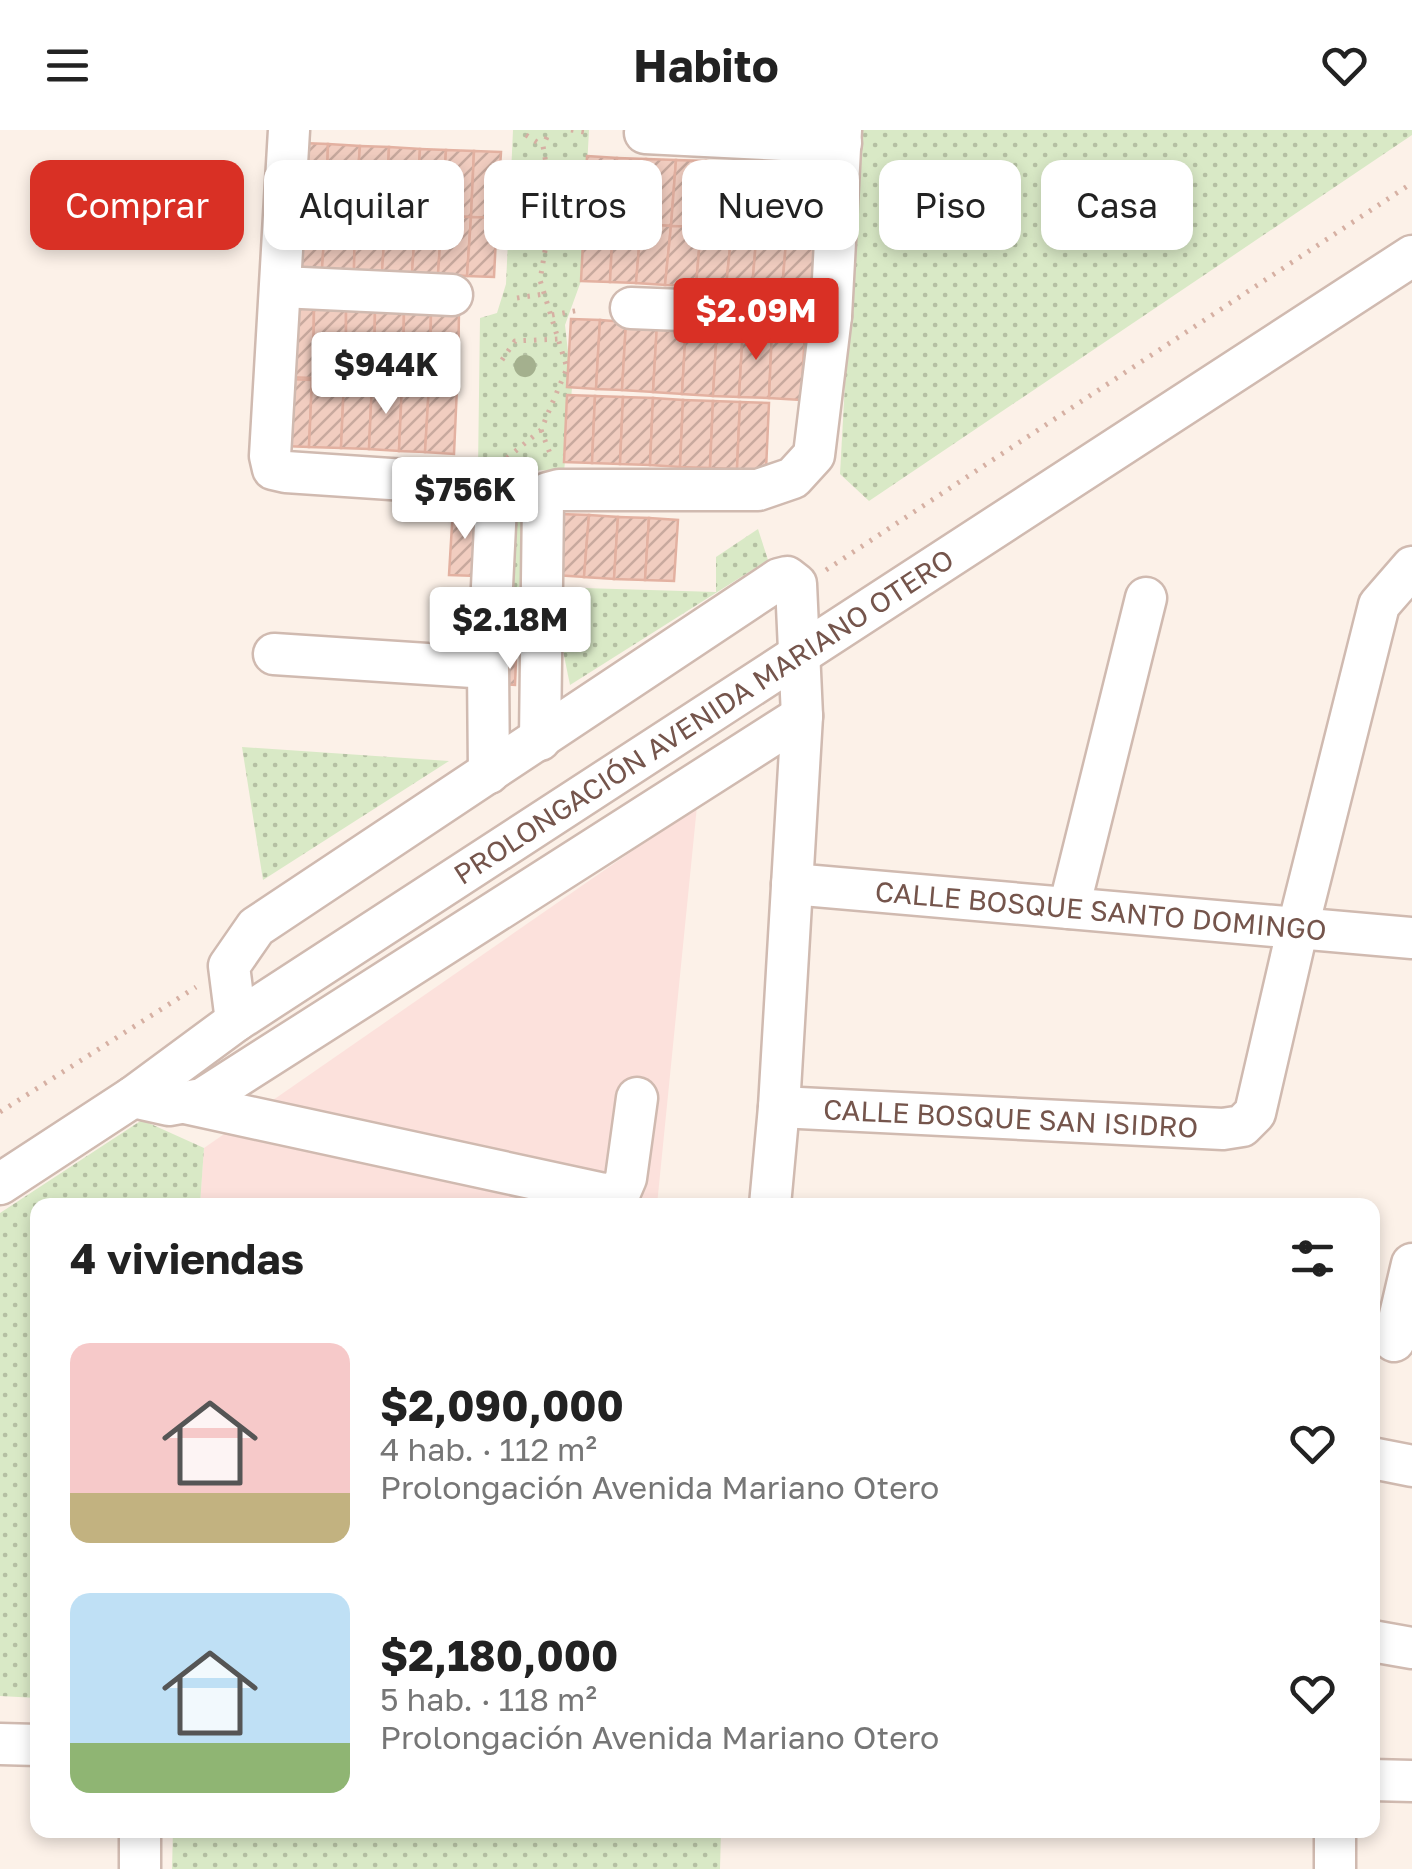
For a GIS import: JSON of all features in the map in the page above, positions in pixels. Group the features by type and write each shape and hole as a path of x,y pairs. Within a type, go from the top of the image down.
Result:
{"street":[{"path":"289,130 270,456 274,469 480,486 492,491 496,505 488,668 489,773"},
{"path":"540,740 543,500 548,493 758,490 793,478 814,455 832,316 841,136 645,133"},
{"name":"PROLONGACIÓN AVENIDA MARIANO OTERO","path":"0,1184 236,1021 1412,256"},
{"path":"281,287 452,295"},
{"path":"631,308 832,316"},
{"path":"1298,927 1379,606 1412,567"},
{"path":"236,1021 229,966 256,927 787,577 796,584 802,716 780,1108 771,1198"},
{"path":"1069,908 1146,598"},
{"path":"274,654 488,668"},
{"path":"186,1103 202,1099 802,716"},
{"name":"CALLE BOSQUE SANTO DOMINGO","path":"792,884 1412,938"},
{"name":"CALLE BOSQUE SAN ISIDRO","path":"780,1108 1223,1129 1242,1126 1255,1113 1298,927"},
{"path":"132,1096 150,1103 186,1103 604,1194 620,1192 626,1178 637,1098"},
{"path":"1394,1341 1410,1278"},
{"path":"1380,1460 1412,1466"},
{"path":"1380,1642 1412,1648"},
{"path":"0,1744 30,1745"},
{"path":"1380,1780 1412,1781"},
{"path":"140,1838 140,1869"},
{"path":"1335,1838 1335,1869"}],"path":[{"path":"504,460 542,430 567,368 540,280 553,204 543,146 550,130"},
{"path":"571,130 584,132"},
{"path":"526,134 543,146"},
{"path":"517,298 544,294"},
{"path":"552,314 580,310"},
{"path":"502,360 515,341 559,339"},
{"path":"542,430 552,458"}],"shaded area":[{"path":"697,806 658,1198 200,1198 204,1148"}],"green space":[{"path":"513,130 589,130 587,160 512,160"},
{"path":"859,130 1412,130 1412,135 869,501 840,474 852,250 859,250"},
{"path":"508,250 583,250 581,281 565,325 572,388 564,472 539,470 525,485 516,653 505,653 513,488 507,475 478,469 480,318 497,313 506,284"},
{"path":"758,529 768,560 570,685 550,587 716,592 716,557"},
{"path":"242,747 449,761 263,880"},
{"path":"142,1120 204,1148 200,1198 30,1198 30,1698 0,1696 0,1213"},
{"path":"173,1838 721,1838 720,1869 172,1869"}],"building":[{"path":"302,143 328,144 328,160 301,160"},
{"path":"328,144 360,146 359,160 328,160"},
{"path":"360,146 389,147 388,160 359,160"},
{"path":"389,147 420,149 419,160 388,160"},
{"path":"420,149 446,150 445,160 419,160"},
{"path":"446,150 474,151 471,217 464,217 464,160 445,160"},
{"path":"474,151 501,152 501,160 484,160 484,218 471,217"},
{"path":"587,156 617,158 617,160 587,160"},
{"path":"646,159 676,160 671,226 662,225 662,160"},
{"path":"676,160 682,160 682,226 671,226"},
{"path":"464,217 471,217 467,276 438,274 440,250 464,250"},
{"path":"471,217 484,218 484,250 495,250 494,277 467,276"},
{"path":"662,225 671,226 665,285 636,283 639,250 662,250"},
{"path":"671,226 682,226 682,250 699,250 696,286 665,285"},
{"path":"297,250 323,250 322,269 296,268"},
{"path":"323,250 354,250 354,270 322,269"},
{"path":"354,250 383,250 382,272 354,270"},
{"path":"383,250 414,250 412,273 382,272"},
{"path":"414,250 440,250 438,274 412,273"},
{"path":"583,250 612,250 610,282 581,281"},
{"path":"612,250 639,250 636,283 610,282"},
{"path":"699,250 730,250 726,287 696,286"},
{"path":"730,250 755,250 752,288 726,287"},
{"path":"755,250 785,250 782,290 752,288"},
{"path":"785,250 816,250 815,291 782,290"},
{"path":"288,308 314,308 313,378 287,377"},
{"path":"314,308 346,309 346,378 313,378"},
{"path":"346,309 375,309 374,378 346,378"},
{"path":"375,309 404,309 403,379 374,378"},
{"path":"404,309 431,310 430,379 403,379"},
{"path":"431,310 459,310 458,379 430,379"},
{"path":"571,319 600,320 596,389 567,387"},
{"path":"600,320 626,322 622,390 596,389"},
{"path":"626,322 657,324 653,392 622,390"},
{"path":"657,324 686,325 682,394 653,392"},
{"path":"686,325 717,327 713,396 682,394"},
{"path":"717,327 743,328 739,397 713,396"},
{"path":"743,328 772,330 769,398 739,397"},
{"path":"772,330 805,332 801,400 769,398"},
{"path":"287,379 312,380 309,447 283,446"},
{"path":"312,380 344,381 341,448 309,447"},
{"path":"344,381 372,383 369,449 341,448"},
{"path":"372,383 402,384 399,451 369,449"},
{"path":"402,384 429,386 425,452 399,451"},
{"path":"429,386 457,387 454,454 425,452"},
{"path":"567,395 595,396 592,463 564,462"},
{"path":"595,396 623,397 620,464 592,463"},
{"path":"623,397 653,398 650,465 620,464"},
{"path":"653,398 683,400 680,467 650,465"},
{"path":"683,400 713,401 710,468 680,467"},
{"path":"713,401 740,402 737,469 710,468"},
{"path":"740,402 769,403 766,470 737,469"},
{"path":"453,508 481,509 477,576 449,575"},
{"path":"560,514 589,515 584,577 555,575"},
{"path":"589,515 618,517 614,579 584,577"},
{"path":"618,517 649,518 645,580 614,579"},
{"path":"649,518 678,520 674,581 645,580"},
{"path":"504,660 516,660 515,685 503,684"}]}
